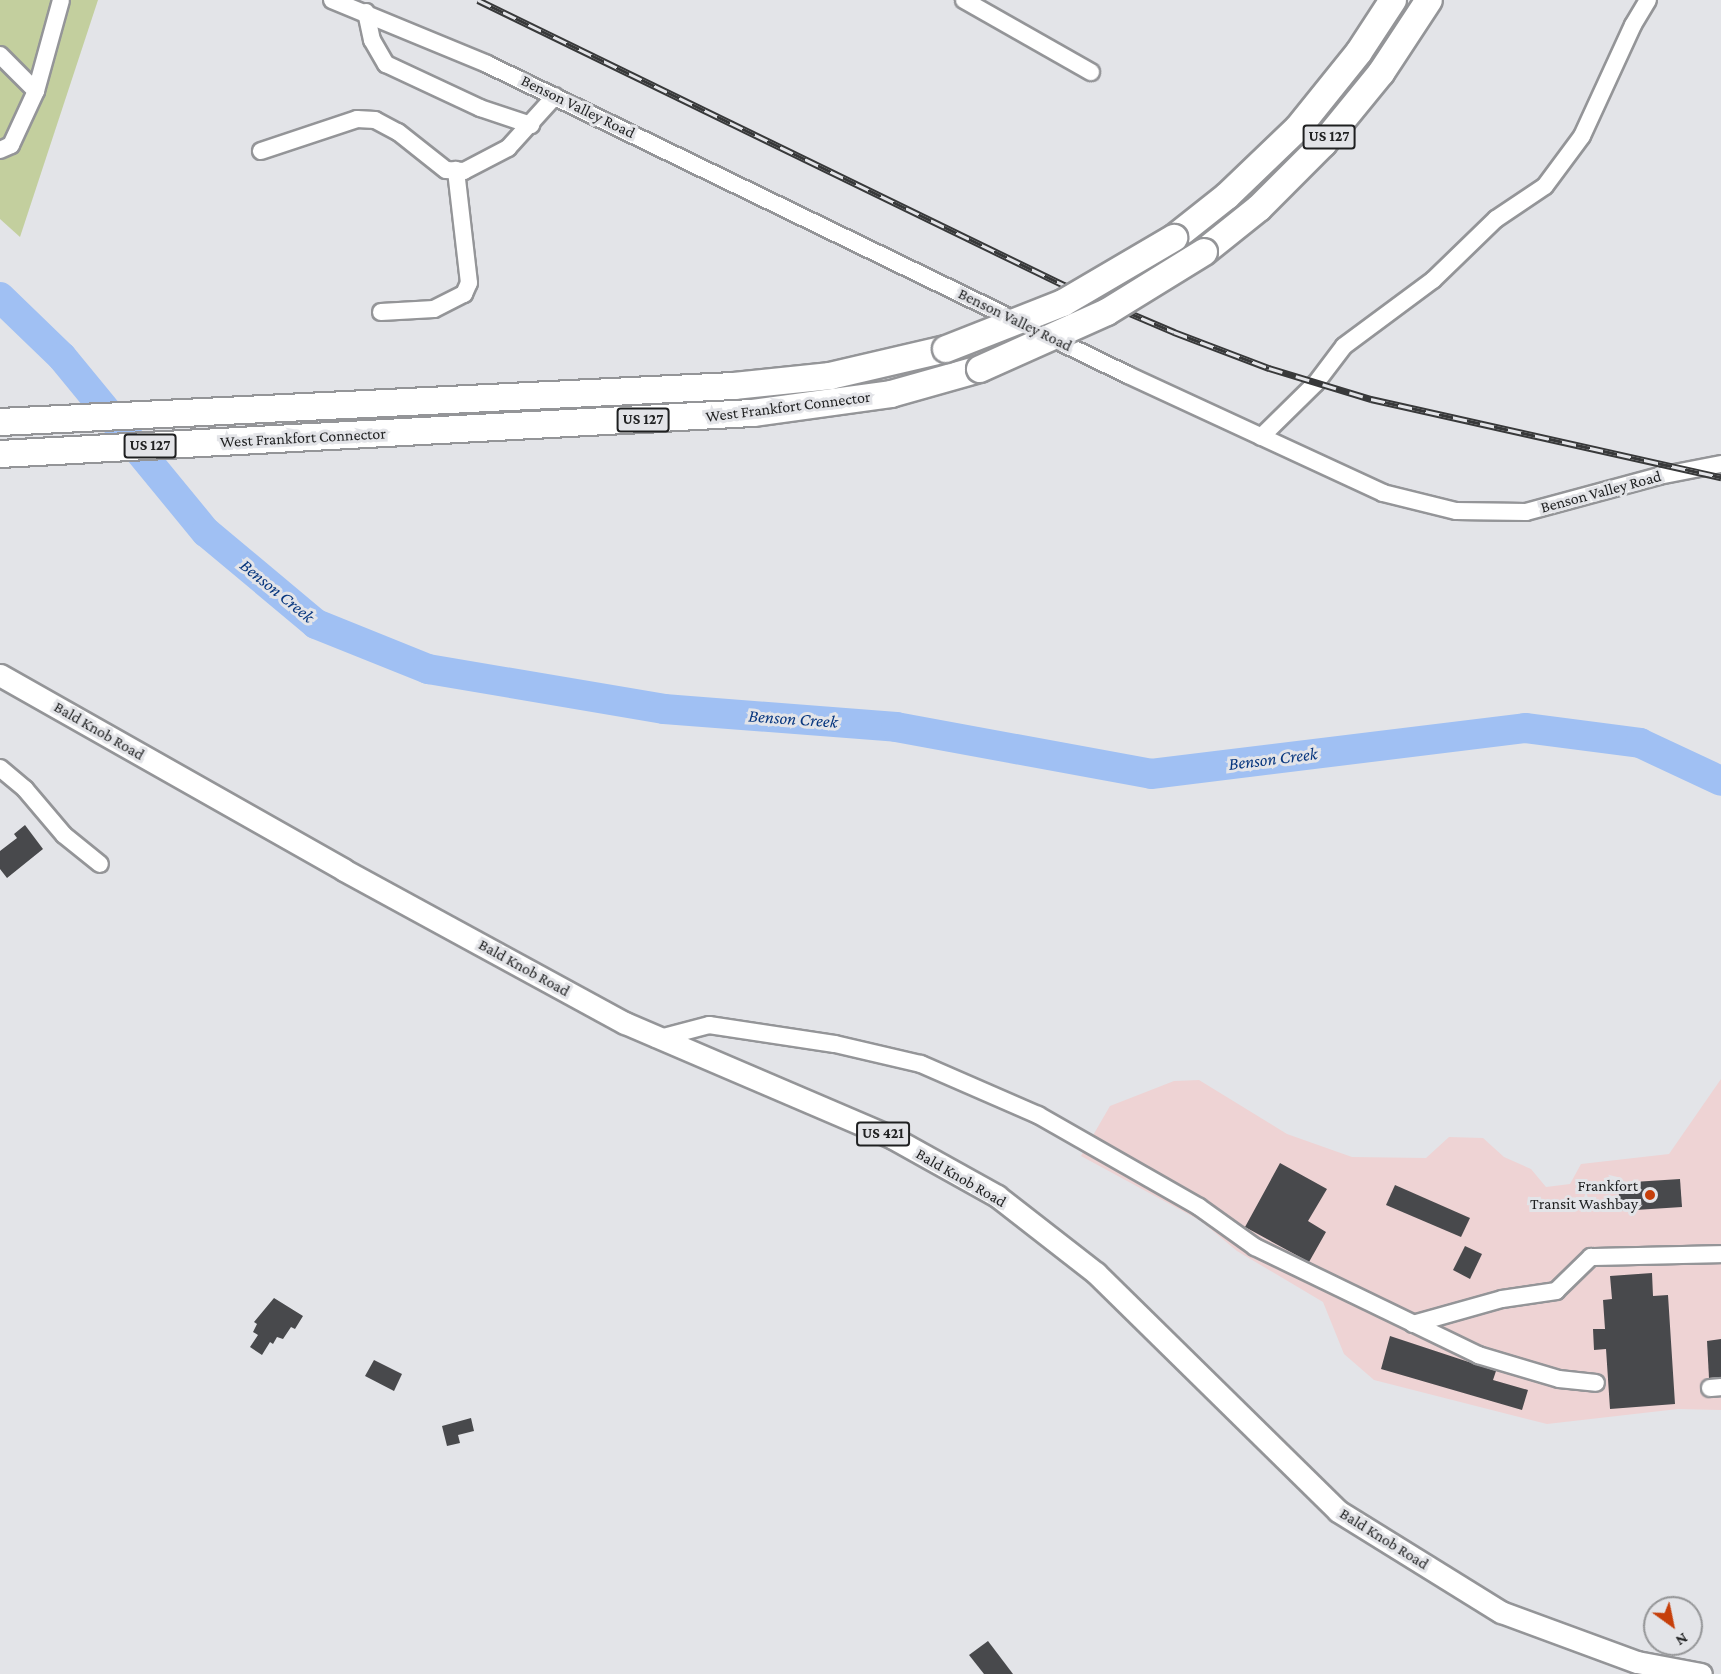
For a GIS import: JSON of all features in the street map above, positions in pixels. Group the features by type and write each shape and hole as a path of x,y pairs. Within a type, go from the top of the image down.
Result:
{"highway":[{"name":"West Frankfort Connector","path":"0,422 269,407 734,386 830,376 946,349 1063,303 1174,238 1227,196 1298,128 1359,52 1393,0"},
{"name":"West Frankfort Connector","path":"0,454 764,412 891,394 980,369 1107,312 1204,252 1259,208 1323,144 1381,73 1429,0"}],"main road":[{"name":"Bald Knob Road","path":"0,675 344,870 656,1039 893,1138 997,1196 1096,1273 1338,1511 1491,1605 1637,1662 1701,1674"}],"street":[{"path":"0,150 11,145 36,91 61,0"},
{"name":"Benson Valley Road","path":"332,0 366,12 555,96 1261,437 1383,493 1456,511 1492,514 1558,506 1659,476 1721,464"},
{"path":"964,0 1091,72"},
{"path":"1261,437 1316,383 1344,346 1432,280 1496,219 1545,186 1582,136 1633,25 1648,0"},
{"path":"366,12 372,40 386,63 480,108 531,125"},
{"path":"0,55 36,91"},
{"path":"261,151 357,119 375,120 398,132 433,163 456,170 489,160 531,125 555,96"},
{"path":"381,312 434,309 464,294 469,283 456,170"},
{"path":"0,768 25,789 64,835 100,864"},
{"path":"656,1039 709,1025 835,1044 921,1064 1038,1115 1199,1207 1255,1247 1478,1355 1559,1379 1596,1383"},
{"path":"1413,1324 1502,1299 1556,1291 1591,1257 1721,1254"}],"shaded area":[{"path":"1721,1079 1721,1410 1678,1409 1547,1424 1374,1380 1344,1354 1323,1302 1237,1251 1201,1221 1081,1156 1110,1106 1174,1081 1199,1080 1287,1134 1352,1157 1426,1158 1449,1137 1483,1138 1504,1157 1531,1169 1546,1187 1570,1184 1581,1164 1669,1154"}],"green space":[{"path":"0,0 98,0 20,237 0,219"}],"building":[{"path":"25,825 43,849 7,878 0,869 0,851 17,838 14,834"},
{"path":"1280,1163 1327,1189 1308,1221 1326,1232 1309,1262 1245,1227"},
{"name":"Frankfort Transit Washbay","path":"1680,1179 1682,1207 1620,1211 1618,1183"},
{"path":"1395,1185 1470,1218 1461,1237 1386,1205"},
{"path":"1465,1246 1482,1254 1470,1279 1453,1270"},
{"path":"1652,1273 1653,1296 1668,1295 1675,1404 1610,1409 1606,1349 1594,1350 1593,1329 1605,1329 1603,1300 1612,1299 1610,1276"},
{"path":"274,1298 303,1316 295,1329 291,1327 283,1339 277,1337 273,1344 270,1342 262,1355 250,1347 258,1335 253,1332 257,1324 254,1322"},
{"path":"1390,1336 1496,1371 1493,1380 1528,1390 1522,1410 1381,1369"},
{"path":"1721,1339 1721,1377 1709,1378 1707,1341"},
{"path":"374,1360 402,1374 394,1391 365,1376"},
{"path":"471,1418 474,1431 458,1435 460,1443 447,1446 442,1426"},
{"path":"988,1641 1013,1674 984,1674 969,1655"}],"waterway":[{"name":"Benson Creek","path":"0,297 62,357 206,532 316,624 428,669 664,709 896,727 1151,774 1525,728 1640,743 1721,781"}],"railway":[{"path":"478,0 1064,285 1174,332 1269,368 1371,399 1721,477"}],"place":[{"name":"Frankfort Transit Washbay","path":"1650,1195"}]}
